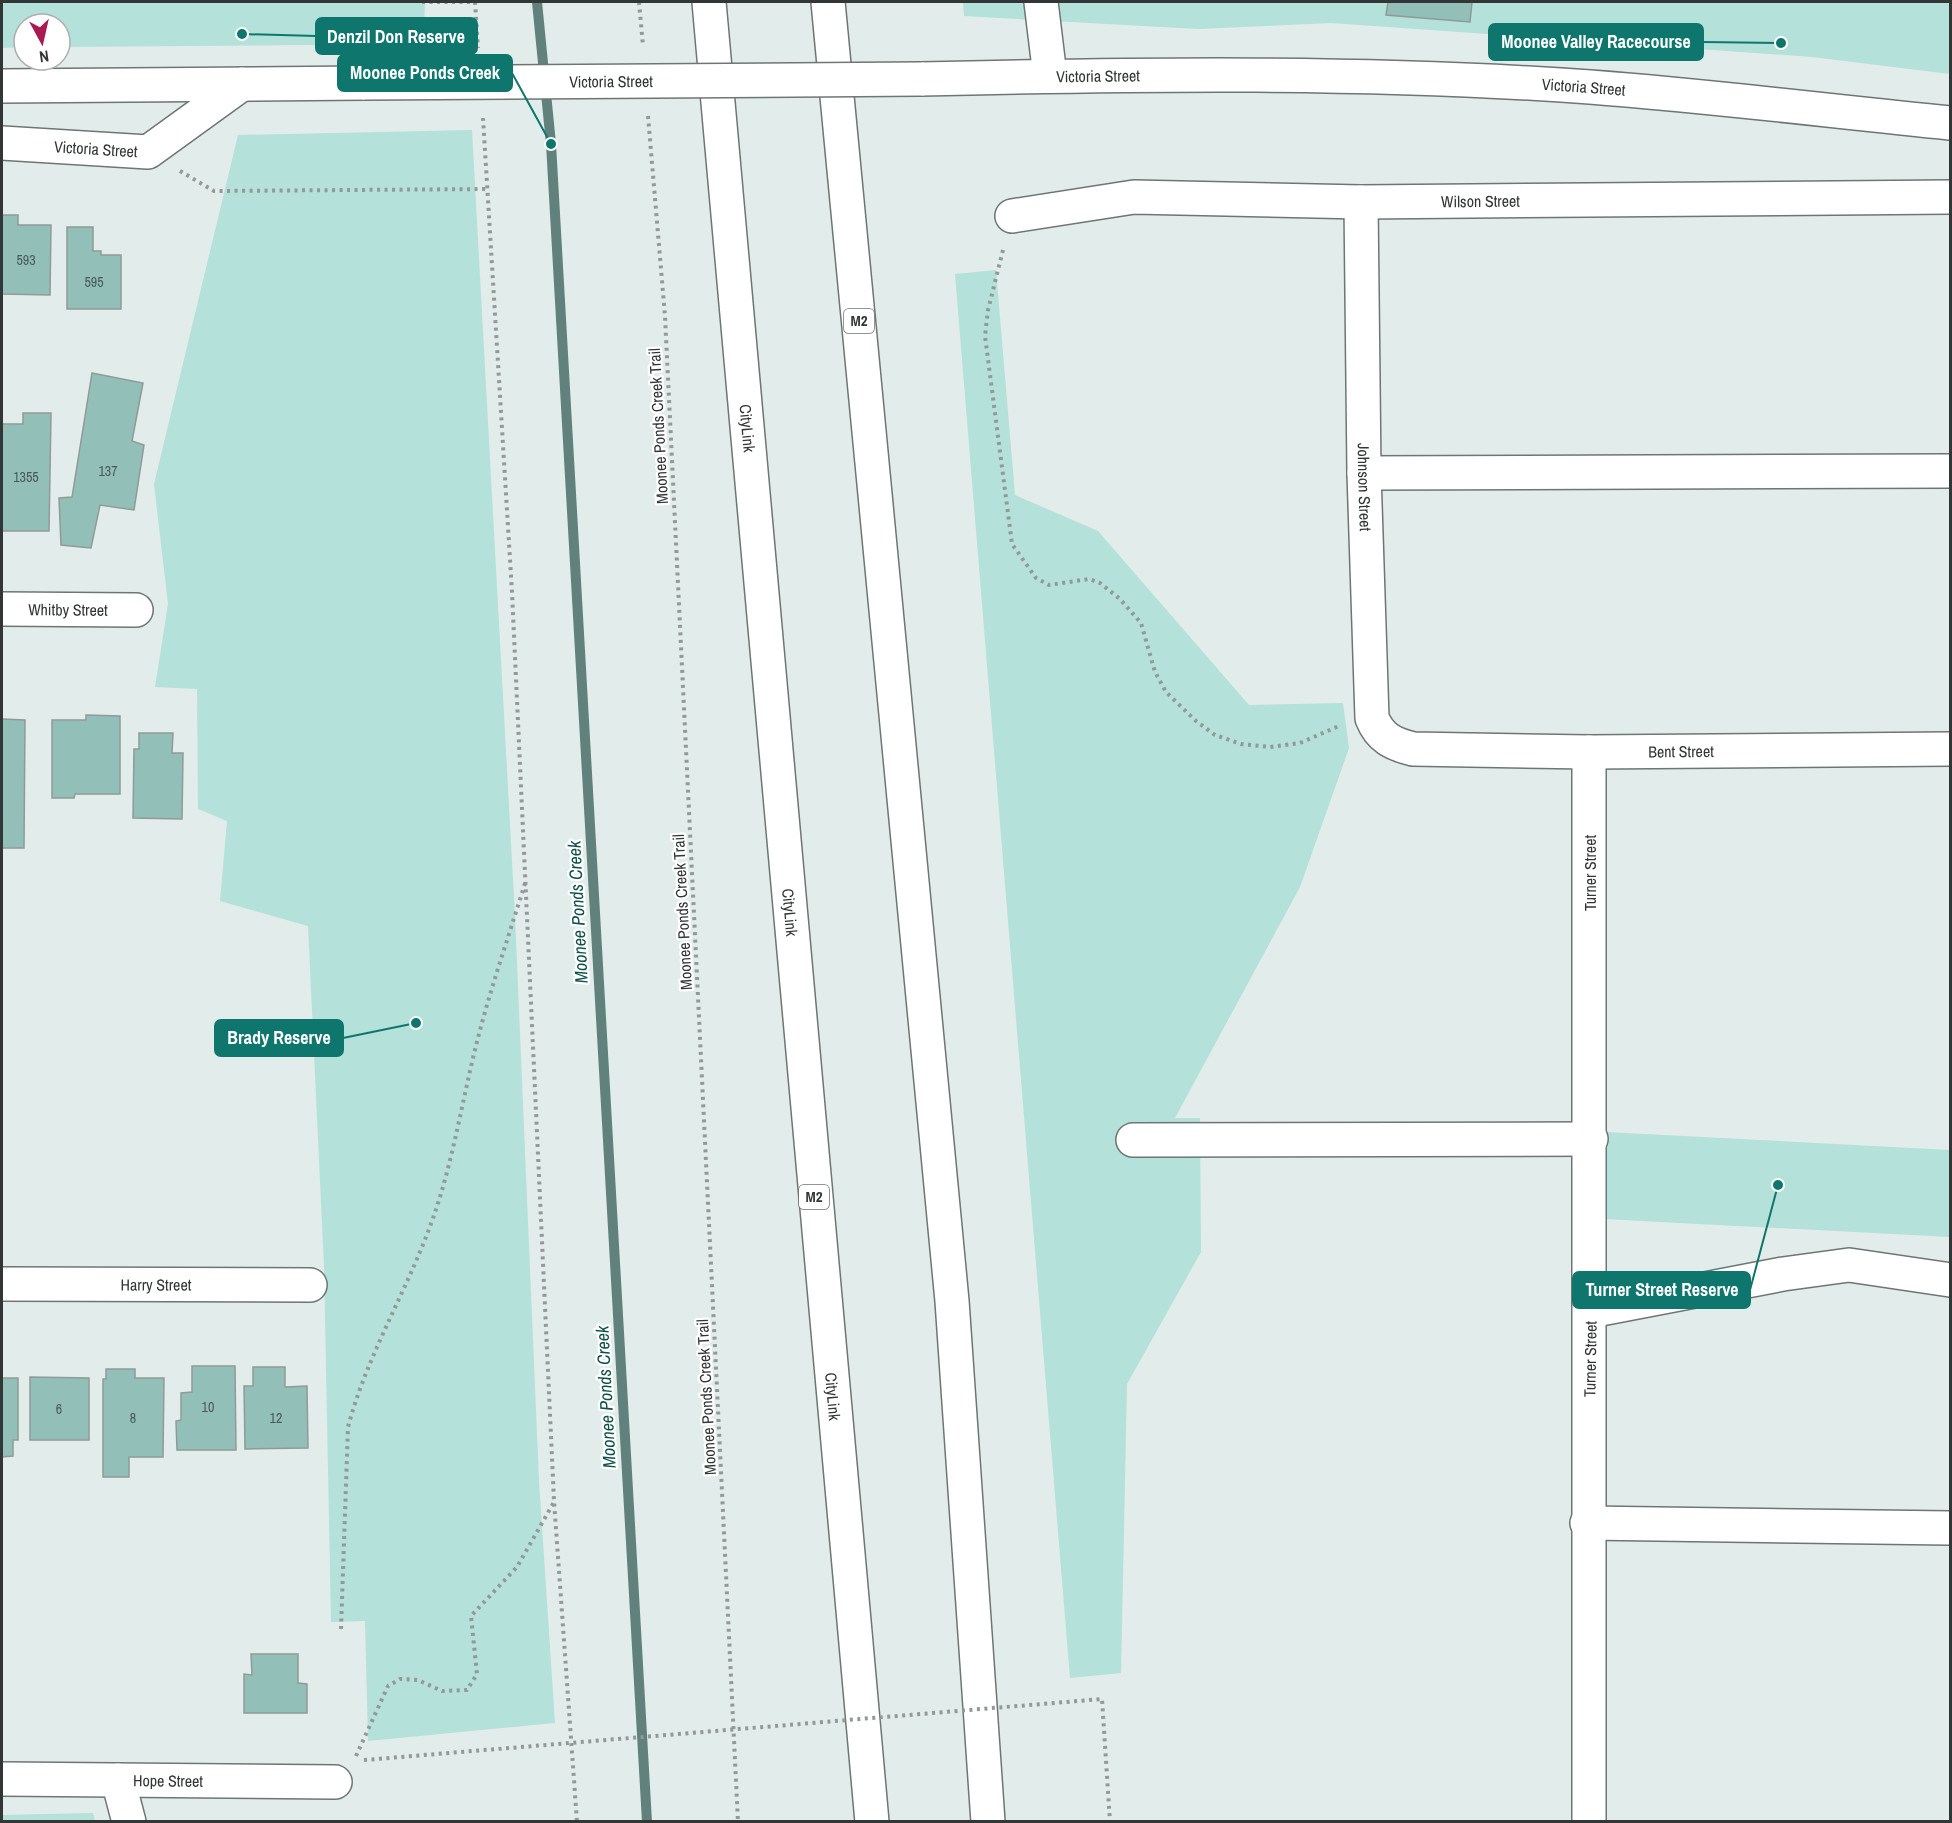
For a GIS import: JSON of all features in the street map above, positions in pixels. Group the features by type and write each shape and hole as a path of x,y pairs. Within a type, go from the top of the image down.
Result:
{"main road":[{"name":"CityLink","path":"709,2 762,573 818,1246 872,1821"},
{"name":"M2","path":"828,2 952,1301 988,1821"},
{"path":"1041,2 1050,76"},
{"name":"Victoria Street","path":"2,86 1050,76 1378,77 1590,87 1950,123"},
{"name":"Victoria Street","path":"2,143 148,152 242,84"},
{"name":"Wilson Street","path":"1012,216 1134,196 1361,202 1950,197"},
{"name":"Johnson Street","path":"1361,202 1364,473 1372,718"},
{"path":"1364,473 1950,471"},
{"name":"Whitby Street","path":"2,609 135,610"},
{"name":"Bent Street","path":"1372,718 1377,730 1386,739 1396,745 1413,749 1589,752 1950,749"},
{"name":"Turner Street","path":"1589,752 1591,1139 1587,1523 1589,1821"},
{"path":"1133,1140 1591,1139"},
{"path":"1590,1311 1783,1274 1849,1265 1950,1280"},
{"name":"Harry Street","path":"2,1284 310,1286"},
{"path":"1587,1523 1950,1528"},
{"name":"Hope Street","path":"2,1779 118,1780 344,1771"},
{"path":"118,1780 129,1821"}],"path":[{"path":"422,2 475,2 479,60"},
{"path":"639,2 643,48"},
{"name":"Moonee Ponds Creek Trail","path":"648,106 665,316 738,1821"},
{"path":"483,107 527,877 554,1501 577,1821"},
{"path":"148,152 214,191 489,189"},
{"path":"1012,216 988,310 985,336 1012,544 1036,578 1049,585 1089,579 1100,583 1120,599 1141,623 1155,672 1166,692 1196,722 1215,735 1240,744 1270,747 1300,743 1330,728 1372,718"},
{"path":"340,1629 348,1427 359,1390 431,1224 447,1179 473,1057 527,877"},
{"path":"344,1771 388,1686 400,1678 418,1680 442,1691 467,1690 477,1674 471,1616 517,1567 554,1501"},
{"path":"364,1760 1102,1698 1110,1821"}],"green space":[{"path":"2,2 425,2 423,44 72,47 72,12 12,12 12,48 2,48"},
{"path":"963,2 1950,2 1950,74 1812,57 1331,23 1198,29 964,16"},
{"path":"472,130 515,916 539,1481 555,1723 368,1741 365,1621 331,1622 324,1266 308,926 220,901 227,821 198,809 197,689 155,687 168,604 154,484 238,135"},
{"path":"996,270 1015,495 1098,531 1249,705 1343,703 1349,748 1300,887 1175,1118 1200,1118 1201,1252 1127,1384 1121,1673 1070,1678 955,274"},
{"path":"1606,1132 1950,1150 1950,1237 1604,1219"},
{"path":"93,1813 95,1821 2,1821 2,1815"}],"building":[{"path":"1388,2 1472,2 1470,22 1386,15"},
{"path":"2,215 18,215 18,225 51,225 50,295 2,294"},
{"path":"67,227 93,227 93,251 101,251 101,255 121,255 121,309 67,309"},
{"path":"92,373 143,383 132,441 144,445 134,510 100,505 91,548 61,545 59,498 72,497"},
{"path":"23,413 51,413 49,531 2,531 2,424 23,424"},
{"path":"86,715 120,716 120,794 75,794 74,798 52,798 52,720 86,720"},
{"path":"2,719 25,720 24,848 2,848"},
{"path":"139,733 173,733 172,753 183,753 182,819 133,818 134,749 139,749"},
{"path":"192,1366 235,1366 236,1450 177,1450 176,1421 181,1420 181,1393 192,1392"},
{"path":"253,1367 285,1367 285,1387 307,1386 308,1448 245,1449 244,1386 253,1386"},
{"path":"106,1369 135,1369 135,1378 164,1378 163,1457 129,1457 129,1477 103,1477 103,1379 106,1379"},
{"path":"30,1377 89,1378 89,1440 30,1440"},
{"path":"2,1378 18,1378 18,1440 13,1440 13,1456 2,1457"},
{"path":"251,1654 298,1654 298,1683 307,1684 307,1713 244,1713 244,1674 252,1675"}],"waterway":[{"name":"Moonee Ponds Creek","path":"537,2 551,144 647,1822"}],"place":[{"name":"Denzil Don Reserve","path":"242,34"},
{"name":"Moonee Valley Racecourse","path":"1781,43"},
{"name":"Moonee Ponds Creek","path":"551,144"},
{"name":"Brady Reserve","path":"416,1023"},
{"name":"Turner Street Reserve","path":"1778,1185"}]}
